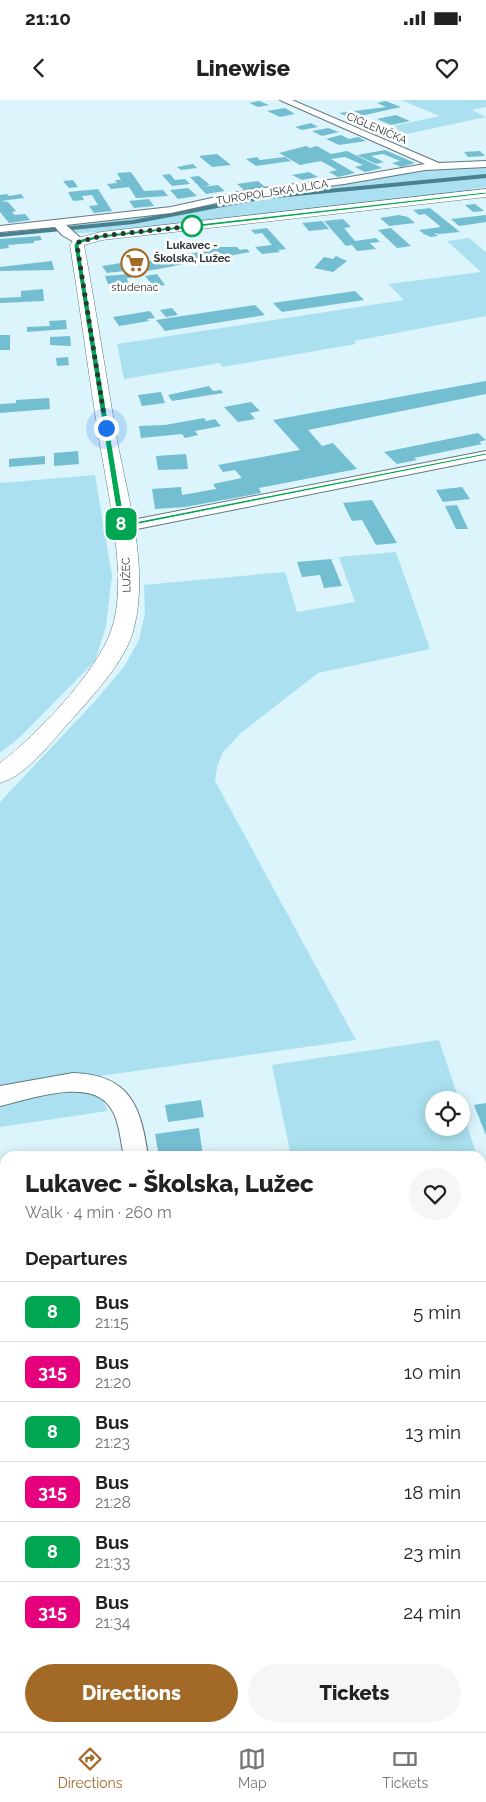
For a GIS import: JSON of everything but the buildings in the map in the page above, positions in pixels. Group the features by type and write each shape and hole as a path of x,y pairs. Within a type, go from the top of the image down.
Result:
{"street":[{"name":"CIGLENIČKA","path":"284,100 435,165"},
{"name":"TUROPOLJSKA ULICA","path":"0,229 66,231 248,193 344,181 435,165 486,164"},
{"path":"66,231 101,236 486,193"},
{"name":"LUŽEC","path":"0,776 29,750 70,706 116,648 126,612 125,554 122,527 77,245 66,231"},
{"path":"122,527 486,455"},
{"path":"0,1096 72,1083 96,1082 113,1091 124,1104 134,1136 136,1151"}],"shaded area":[{"path":"401,100 486,100 486,107 472,110 486,117 383,139 365,132 440,116"},
{"path":"486,166 486,187 470,189 471,193 153,228 71,233 68,223 410,171"},
{"path":"469,238 486,252 486,316 354,341 356,344 222,367 220,363 124,379 117,344 404,300 388,284 481,272 447,241"},
{"path":"95,475 112,576 106,626 95,661 20,737 0,753 0,483"},
{"path":"396,552 430,649 318,673 241,733 223,752 217,767 215,781 356,1040 0,1090 0,802 97,699 124,667 139,640 145,613 144,585 285,572 297,612 355,602 339,557"},
{"path":"439,1040 456,1091 425,1091 425,1136 470,1135 475,1151 290,1151 272,1065"},
{"path":"79,1090 101,1091 107,1111 0,1127 0,1103"}],"waterway":[{"path":"0,235 133,222 265,197 486,176"}],"bus line":[{"name":"8","path":"486,193 101,236 88,238 77,245 122,527 486,455"}],"place":[{"name":"Lukavec - Školska, Lužec","path":"192,226"},
{"name":"studenac","path":"135,263"}],"route":[{"path":"106,428 77,245 88,238 192,226"}]}
